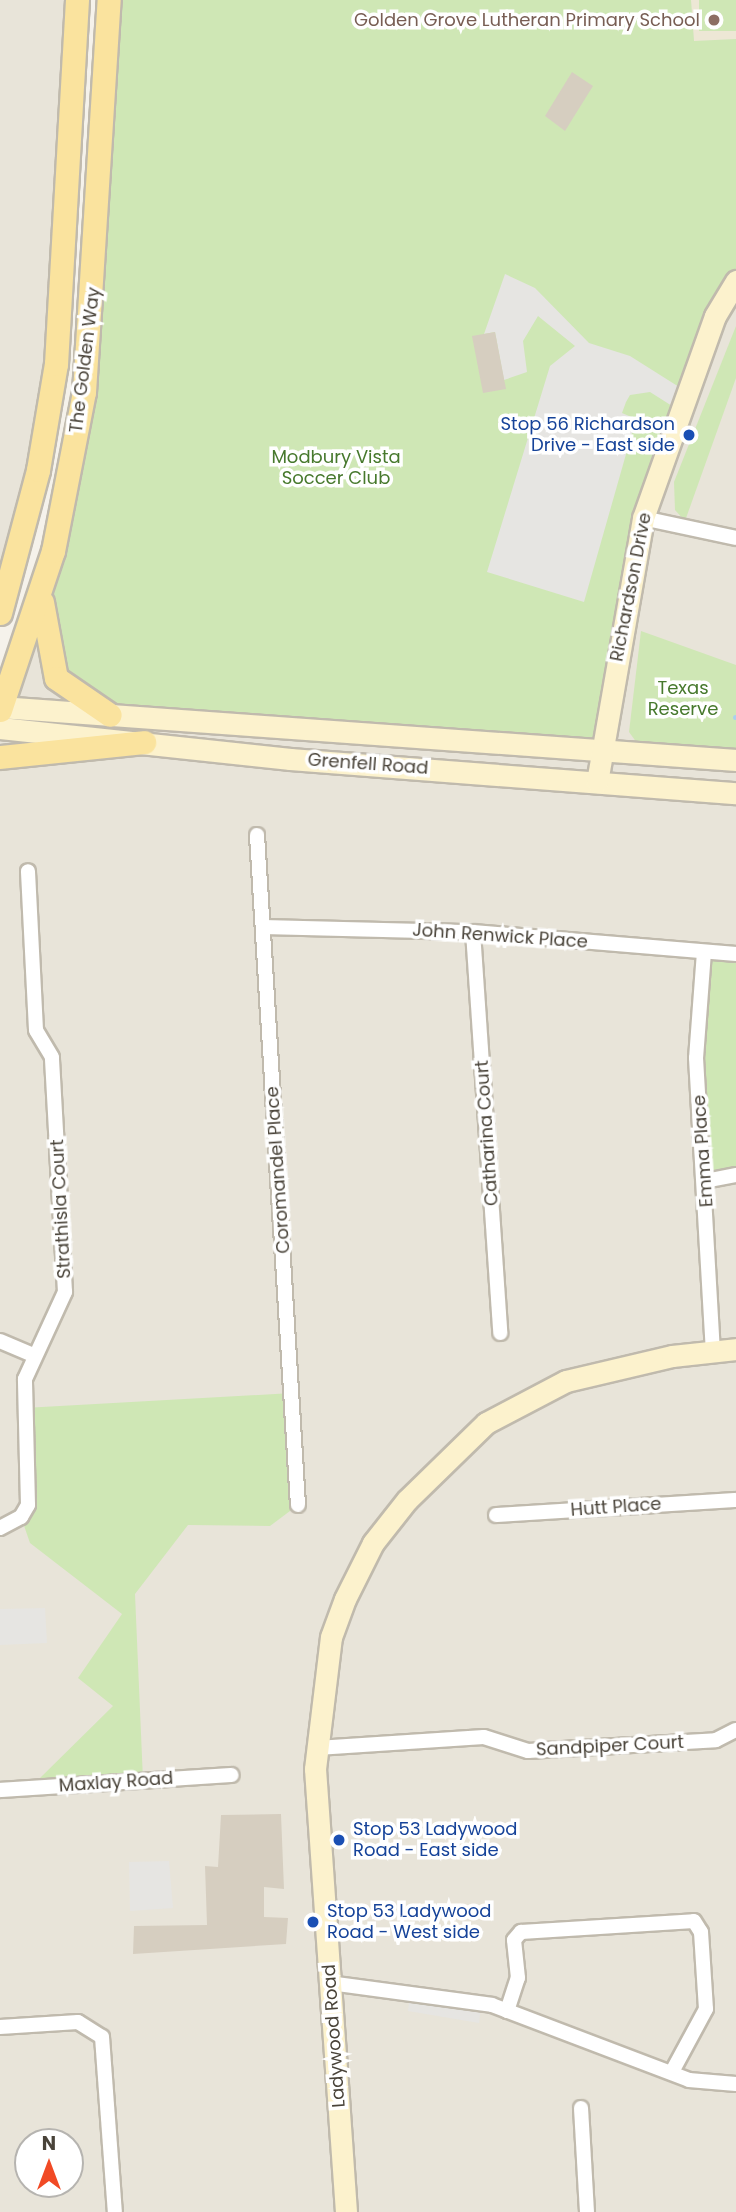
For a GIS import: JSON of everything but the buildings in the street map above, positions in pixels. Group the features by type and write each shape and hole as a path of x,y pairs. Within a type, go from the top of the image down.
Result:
{"main road":[{"name":"The Golden Way","path":"0,612 17,561 54,376 77,0"},
{"name":"The Golden Way","path":"0,713 41,592 68,487 89,356 109,0"},
{"path":"41,592 56,678 110,715"},
{"path":"0,757 144,742"}],"street":[{"name":"Richardson Drive","path":"597,782 643,518 715,316 736,281"},
{"path":"643,518 736,538"},
{"name":"Grenfell Road","path":"0,713 110,715 736,760"},
{"name":"Grenfell Road","path":"0,713 144,742 736,793"},
{"name":"Coromandel Place","path":"257,835 298,1505"},
{"name":"Strathisla Court","path":"0,1528 28,1505 24,1408 31,1354 65,1292 52,1057 36,1030 28,871"},
{"name":"John Renwick Place","path":"263,927 473,932 736,954"},
{"name":"Catharina Court","path":"473,932 500,1333"},
{"name":"Emma Place","path":"704,952 696,1058 713,1350"},
{"path":"705,1181 736,1175"},
{"path":"0,1341 31,1354"},
{"name":"Ladywood Road","path":"346,2212 317,1748 331,1637 345,1599 373,1543 407,1500 486,1423 566,1381 713,1350 736,1349"},
{"name":"Hutt Place","path":"496,1515 736,1500"},
{"name":"Sandpiper Court","path":"317,1748 484,1737 528,1751 716,1740 736,1730"},
{"name":"Maxlay Road","path":"0,1790 232,1775"},
{"path":"507,2011 518,1979 514,1940 521,1932 694,1921 701,1932 706,2009 673,2070"},
{"path":"330,1983 507,2011 673,2070 705,2085 736,2084"},
{"path":"0,2027 78,2022 102,2037 115,2212"},
{"path":"581,2108 587,2212"}],"shaded area":[{"path":"0,0 77,0 62,293 0,613"},
{"path":"109,0 736,0 736,2212 0,2212 0,710 68,487"},
{"name":"Golden Grove Lutheran Primary School","path":"691,0 736,0 736,39 694,41"},
{"path":"505,274 535,288 589,343 630,356 687,392 680,411 650,392 630,395 626,402 622,413 636,419 584,602 487,572 550,366 575,346 538,316 523,341 527,372 504,380 495,332 484,334"},
{"path":"45,1608 47,1643 0,1645 0,1609"},
{"path":"169,1861 173,1908 130,1911 129,1862"},
{"path":"411,1988 482,1999 479,2023 408,2011"}],"green space":[{"name":"Modbury Vista Soccer Club","path":"109,0 691,0 694,41 736,39 736,281 643,518 601,750 110,715 63,687 44,583 70,476"},
{"name":"Golden Grove Lutheran Primary School","path":"699,0 736,0 736,31 699,31"},
{"path":"736,326 736,378 685,521 675,510 674,482"},
{"name":"Texas Reserve","path":"641,631 736,665 736,754 637,743 629,732"},
{"path":"704,952 736,954 736,1175 705,1181 696,1058"},
{"path":"292,1393 298,1505 270,1526 188,1525 135,1594 143,1780 40,1778 113,1706 78,1678 122,1614 30,1543 21,1517 24,1408"}],"place":[{"name":"Golden Grove Lutheran Primary School","path":"714,20"},
{"name":"Stop 56 Richardson Drive - East side","path":"689,435"},
{"name":"Stop 53 Ladywood Road - East side","path":"339,1840"},
{"name":"Stop 53 Ladywood Road - West side","path":"313,1922"}]}
